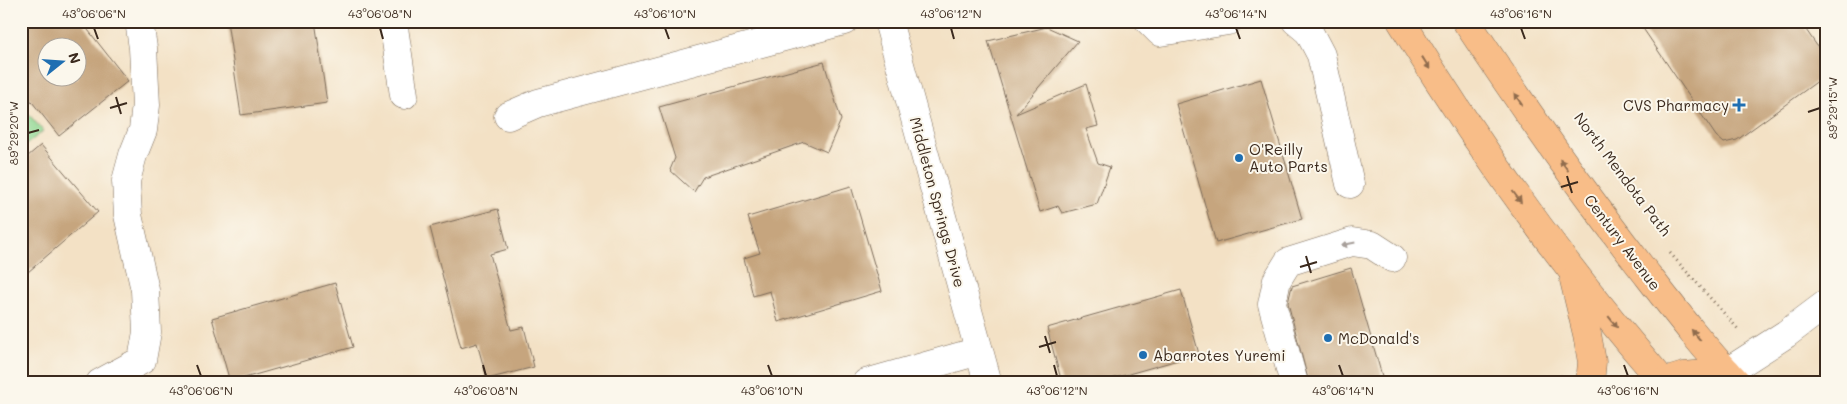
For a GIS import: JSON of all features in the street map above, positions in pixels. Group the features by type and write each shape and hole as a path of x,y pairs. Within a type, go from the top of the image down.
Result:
{"main road":[{"path":"1401,21 1443,90 1504,179 1571,271 1663,382 1684,376 1727,379"},
{"name":"Century Avenue","path":"1466,21 1532,121 1727,379"},
{"path":"1571,271 1592,362 1577,380"}],"street":[{"path":"100,383 142,360 148,332 146,290 128,215 126,181 133,155 143,130 146,105 144,48 139,21"},
{"path":"393,21 404,96"},
{"path":"508,116 538,103 844,21"},
{"name":"Middleton Springs Drive","path":"888,21 988,383"},
{"path":"1150,21 1160,32 1228,21"},
{"path":"1296,21 1309,32 1321,55 1350,184"},
{"path":"1294,383 1272,304 1277,280 1288,262 1352,242 1372,245 1392,258"},
{"path":"1727,379 1826,304"},
{"path":"866,383 979,351"}],"path":[{"name":"North Mendota Path","path":"1667,250 1738,329"},
{"path":"1491,383 1577,380"}],"green space":[{"path":"21,105 43,131 21,149"}],"building":[{"path":"21,21 81,21 128,81 59,136 21,88"},
{"path":"227,21 315,21 327,103 241,115"},
{"name":"CVS Pharmacy","path":"1638,21 1800,21 1826,59 1826,75 1737,140 1724,143 1716,136"},
{"path":"1047,27 1078,41 1016,114 1086,84 1098,126 1086,129 1098,163 1110,167 1097,204 1062,213 1058,206 1040,212 988,41"},
{"path":"824,62 841,120 827,152 804,142 703,177 694,192 670,170 675,158 659,107"},
{"path":"1261,79 1302,219 1216,243 1176,104"},
{"path":"41,145 98,212 21,278 21,162"},
{"path":"851,186 882,291 778,322 770,291 753,296 744,258 760,253 748,217"},
{"path":"498,209 508,249 490,254 511,330 524,327 534,367 487,379 477,343 461,348 430,227"},
{"name":"McDonald's","path":"1351,268 1384,383 1309,383 1288,303 1292,286"},
{"path":"335,283 353,347 230,382 212,318"},
{"path":"1181,290 1199,354 1097,383 1062,383 1047,328"}],"place":[{"name":"CVS Pharmacy","path":"1739,105"},
{"name":"O'Reilly Auto Parts","path":"1239,158"},
{"name":"McDonald's","path":"1328,338"},
{"name":"Abarrotes Yuremi","path":"1143,355"}]}
